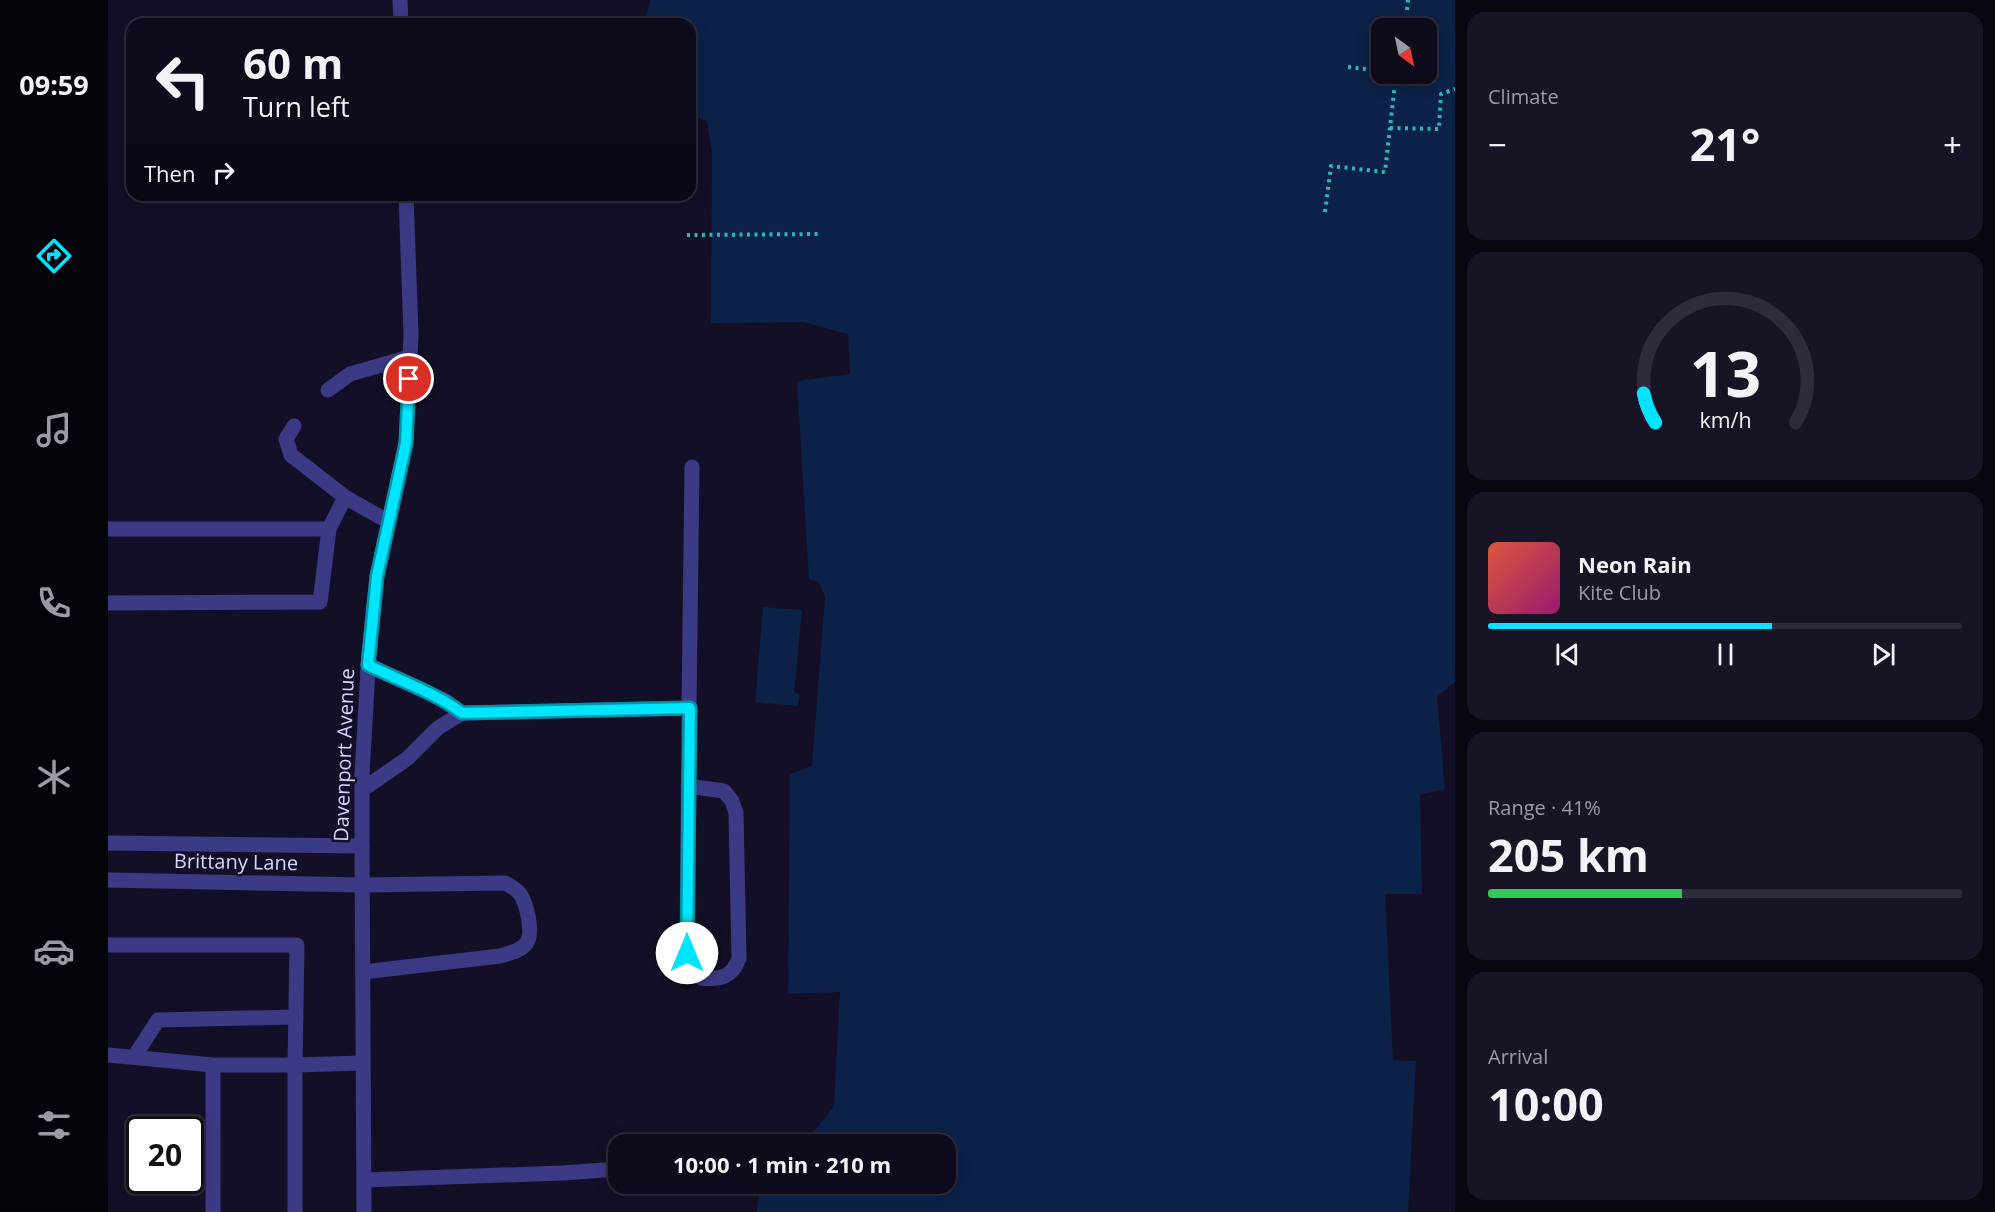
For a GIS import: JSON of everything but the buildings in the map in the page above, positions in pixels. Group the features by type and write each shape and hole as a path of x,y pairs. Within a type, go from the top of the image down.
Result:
{"street":[{"path":"400,0 401,18"},
{"name":"Davenport Avenue","path":"364,1212 362,783 368,665 377,576 406,443 411,334 406,201"},
{"path":"328,390 350,374 410,357"},
{"path":"294,426 286,439 291,455 345,497 389,522"},
{"path":"688,786 724,791 732,801 736,813 740,958 735,970 713,980 701,978 692,968 687,953 688,786 692,466"},
{"path":"108,603 320,602 329,529 345,497"},
{"path":"108,529 329,529"},
{"path":"368,665 446,701 462,713"},
{"path":"362,783 408,758 438,728 462,713 690,708"},
{"name":"Brittany Lane","path":"108,843 362,846"},
{"name":"Brittany Lane","path":"108,880 362,885 505,882 514,887 527,909 530,937 514,952 500,956 363,972"},
{"path":"108,945 297,945 295,1212"},
{"path":"134,1057 158,1020 296,1017"},
{"path":"108,1055 213,1065 363,1063"},
{"path":"213,1065 213,1212"},
{"path":"364,1180 608,1170"}],"path":[{"path":"1407,10 1408,0"},
{"path":"1348,68 1371,70"},
{"path":"1325,212 1331,166 1385,172 1395,84"},
{"path":"1390,128 1439,129 1441,94 1455,89"},
{"path":"687,235 821,234"}],"water":[{"path":"650,0 1455,0 1455,682 1437,696 1445,789 1420,795 1422,894 1385,894 1393,1060 1416,1061 1408,1212 757,1212 758,1197 764,1194 956,1194 956,1134 812,1134 834,1106 840,992 788,994 790,774 812,766 825,597 819,582 809,579 797,381 850,374 848,334 803,322 711,323 712,153 707,121 696,117 696,18 646,18"},
{"path":"763,607 802,610 794,693 800,694 798,706 755,702"}],"route":[{"path":"409,379 406,443 377,576 368,665 446,701 462,713 690,708 687,953"}]}
